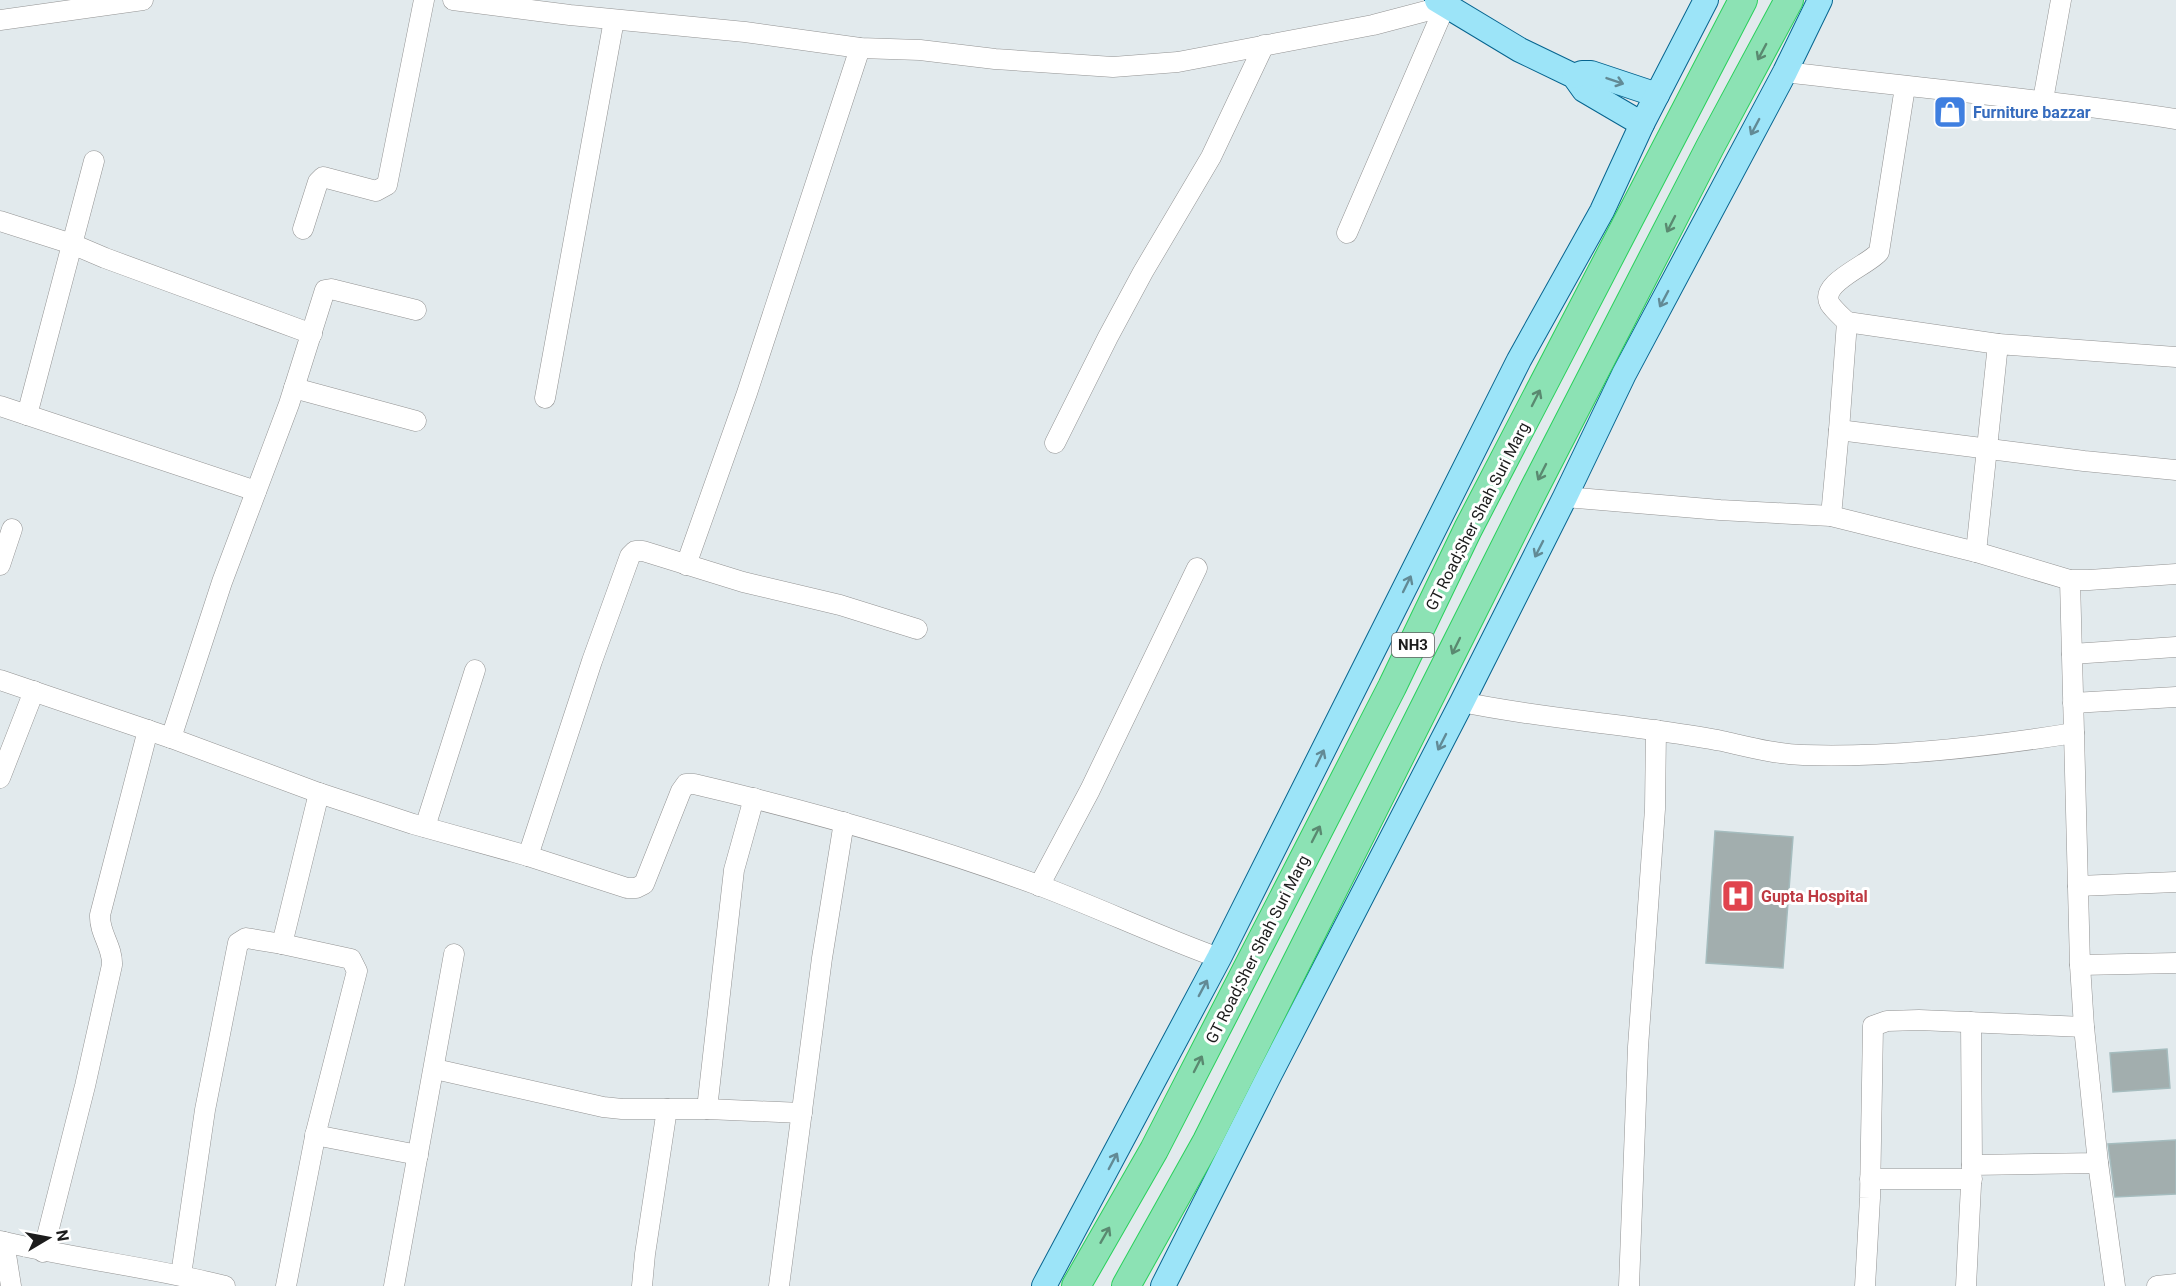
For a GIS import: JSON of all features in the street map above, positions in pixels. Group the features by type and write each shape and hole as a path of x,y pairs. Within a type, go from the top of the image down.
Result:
{"highway":[{"name":"GT Road;Sher Shah Suri Marg","path":"1077,1286 1154,1150 1392,687 1468,529 1743,0"},
{"name":"NH3","path":"1126,1286 1207,1141 1533,491 1710,147 1789,0"}],"main road":[{"path":"1044,1286 1219,958 1519,360 1602,211 1656,95 1706,0"},
{"path":"1163,1286 1462,702 1624,374 1785,72 1820,0"},
{"path":"1441,3 1520,50 1574,76 1584,90 1642,124"},
{"path":"1574,76 1591,73 1656,95"}],"street":[{"path":"0,20 143,0"},
{"path":"303,229 318,182 323,177 376,190 387,185 424,0"},
{"path":"453,0 614,20 745,32 860,48 920,50 994,59 1113,67 1178,62 1373,25 1441,3"},
{"path":"2043,100 2061,0"},
{"path":"1347,232 1441,3"},
{"path":"545,398 614,20"},
{"path":"1055,443 1128,300 1211,157 1263,45"},
{"path":"686,565 747,393 860,48"},
{"path":"1785,72 1905,87 2043,100 2176,119"},
{"path":"1905,87 1879,252 1870,261 1836,282 1829,296 1831,305 1847,322 1998,344 2176,357"},
{"path":"27,415 94,161"},
{"path":"0,221 72,244 312,334"},
{"path":"171,738 222,582 294,388 327,289 416,310"},
{"path":"1831,516 1847,322"},
{"path":"1976,552 1998,344"},
{"path":"294,388 416,421"},
{"path":"0,406 256,491"},
{"path":"1839,430 2084,461 2176,470"},
{"path":"1565,497 1720,510 1831,516 1976,552 2070,580 2176,574"},
{"path":"0,565 12,529"},
{"path":"528,856 592,661 632,553 639,550 784,593 840,605 917,629"},
{"path":"1039,886 1090,790 1197,568"},
{"path":"2070,580 2080,965 2084,1028 2098,1163 2115,1286"},
{"path":"2072,654 2176,647"},
{"path":"425,827 475,670"},
{"path":"0,680 171,738 319,793 627,888 636,888 644,884 681,791 686,784 694,784 844,822 1039,886 1163,938 1219,958"},
{"path":"0,778 34,691"},
{"path":"2073,703 2176,697"},
{"path":"1462,702 1565,720 1656,730 1768,751 1803,755 1970,748 2074,733"},
{"path":"43,1252 85,1086 112,965 112,951 102,929 100,915 148,730"},
{"path":"1629,1286 1638,1047 1655,809 1656,730"},
{"path":"282,944 319,793"},
{"path":"707,1108 734,870 754,798"},
{"path":"779,1286 822,958 844,822"},
{"path":"2078,886 2176,882"},
{"path":"181,1275 206,1110 238,943 246,938 351,959 356,966 357,976 315,1135 286,1286"},
{"path":"394,1286 454,954"},
{"path":"2080,965 2176,963"},
{"path":"1865,1286 1873,1026 1887,1021 1919,1020 2084,1028"},
{"path":"1966,1286 1972,1172 1971,1022"},
{"path":"435,1069 622,1110 707,1108 802,1113"},
{"path":"642,1286 667,1109"},
{"path":"315,1135 418,1155"},
{"path":"1870,1179 2098,1163"},
{"path":"11,1286 2,1242 43,1252 181,1275 225,1286"},
{"path":"2157,1286 2176,1284"}],"building":[{"path":"1715,831 1793,837 1783,968 1706,963"},
{"path":"2167,1049 2170,1088 2113,1092 2110,1053"},
{"path":"2176,1140 2176,1194 2115,1197 2108,1144"}],"place":[{"name":"Furniture bazzar","path":"1950,112"},
{"name":"Gupta Hospital","path":"1738,896"}]}
